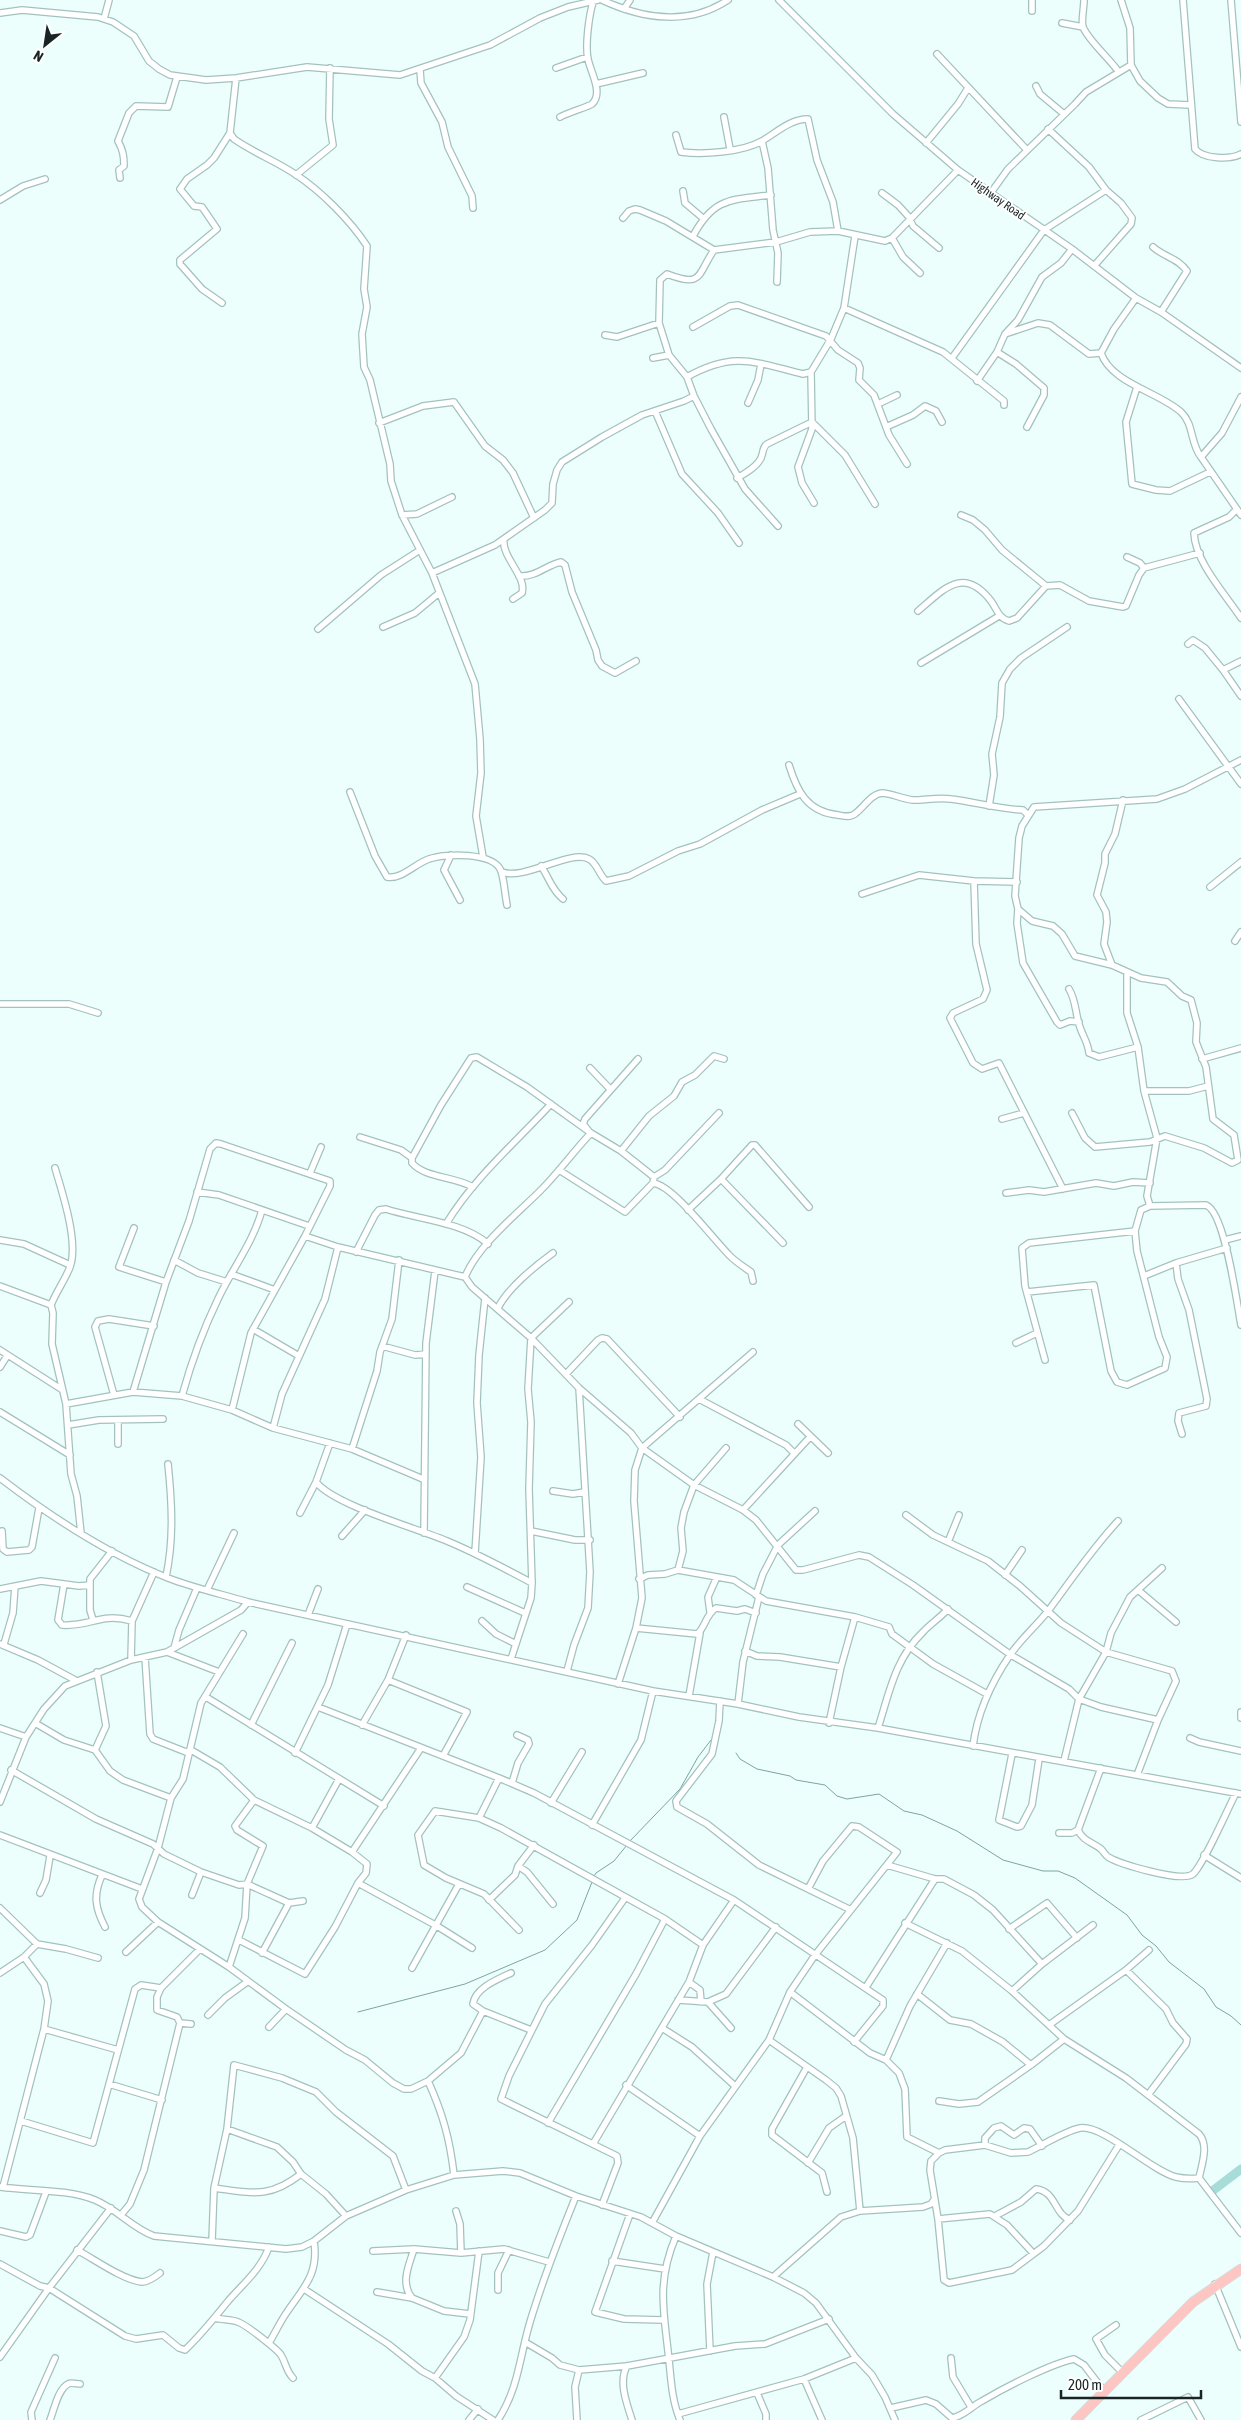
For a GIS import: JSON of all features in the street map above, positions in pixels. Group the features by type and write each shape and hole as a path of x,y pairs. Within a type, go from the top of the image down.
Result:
{"main road":[{"path":"1079,2419 1168,2325 1215,2284 1241,2269"}],"street":[{"path":"104,19 109,0"},
{"path":"624,9 630,0"},
{"path":"0,13 22,10 104,19 114,22 134,36 149,61 159,70 177,76 206,80 236,78 307,67 400,75 420,70 490,45 540,18 568,8 598,1 634,13 656,17 694,15 712,10 728,0"},
{"name":"Highway Road","path":"779,0 893,114 958,170 1072,249 1136,298 1161,312 1241,368"},
{"path":"1032,0 1032,11"},
{"path":"1084,0 1083,27 1118,71"},
{"path":"1121,0 1130,28 1131,65 1140,81 1158,98 1176,106 1190,105"},
{"path":"1183,0 1195,149 1198,152 1217,157 1241,154"},
{"path":"1231,0 1238,49 1241,122"},
{"path":"560,117 591,105 594,101 596,84 587,58 590,14 598,1"},
{"path":"1062,23 1083,27"},
{"path":"938,54 1027,150"},
{"path":"556,68 587,58"},
{"path":"990,194 1008,169 1086,92 1106,81 1118,71 1131,65"},
{"path":"296,175 334,145 330,119 330,68"},
{"path":"420,70 421,83 442,122 448,148 472,196 474,208"},
{"path":"596,84 643,73"},
{"path":"120,178 119,170 124,166 124,160 123,151 118,141 129,113 136,106 168,107 177,76"},
{"path":"222,303 197,284 180,264 180,260 185,254 217,229 202,207 194,206 180,189 187,178 207,166 230,133 236,78"},
{"path":"1036,86 1040,94 1064,114"},
{"path":"926,143 958,104 968,88"},
{"path":"724,117 730,149"},
{"path":"676,135 679,150 683,152 717,152 745,148 762,141 786,125 808,120 817,160 833,202 838,231"},
{"path":"1048,129 1089,167 1106,190 1121,203 1132,221 1094,266"},
{"path":"230,133 234,140 296,175 339,212 366,246 364,289 366,307 362,334 364,368 370,380 390,464 391,481 402,515 432,573 475,684 480,739 480,773 476,816 483,857"},
{"path":"762,141 771,195 773,230 778,253 776,282"},
{"path":"623,218 629,211 640,210 693,236 714,250 776,242 810,232 838,231 885,241 892,238 910,221 958,170"},
{"path":"0,200 23,186 45,179"},
{"path":"952,358 1044,230 1106,190"},
{"path":"683,191 685,203 704,219"},
{"path":"882,193 905,212 910,221 940,248"},
{"path":"693,236 704,219 718,204 771,195"},
{"path":"814,503 802,483 798,467 812,429 811,372 831,339 844,308 855,236"},
{"path":"892,238 903,257 920,273"},
{"path":"1153,247 1162,255 1179,262 1187,271 1161,312"},
{"path":"977,381 997,352 1006,334 1018,320 1042,277 1061,263 1072,249"},
{"path":"714,250 705,268 694,279 682,280 668,274 660,280 659,323 669,355 687,377 694,396 737,478 778,526"},
{"path":"1136,298 1114,329 1101,354 1103,360 1116,373 1137,387 1156,394 1184,414 1189,420 1200,457 1238,513 1195,531 1194,538 1211,576 1241,618"},
{"path":"693,327 730,306 738,305 831,339 838,350 858,363 860,368 859,380 870,390 878,404 886,427 907,464"},
{"path":"844,308 943,352 1004,401 1004,405"},
{"path":"606,336 617,337 659,323"},
{"path":"1006,334 1038,323 1050,324 1089,354 1101,354"},
{"path":"997,352 1016,364 1044,388 1044,395 1027,427"},
{"path":"653,358 669,355"},
{"path":"687,377 706,367 735,360 803,374 811,372"},
{"path":"748,403 758,380 761,364"},
{"path":"1137,387 1126,422 1132,484 1156,490 1170,490 1210,472"},
{"path":"878,404 897,395"},
{"path":"432,573 495,545 552,503 553,484 557,470 562,462 642,415 694,396"},
{"path":"1200,457 1222,433 1241,397"},
{"path":"379,423 424,406 454,402 485,446 503,460 513,473 534,518"},
{"path":"886,427 913,415 926,406 936,411 942,422"},
{"path":"655,411 682,474 718,513 739,542"},
{"path":"737,478 752,470 762,457 764,447 767,444 812,422"},
{"path":"812,422 845,455 875,504"},
{"path":"402,515 417,514 452,497"},
{"path":"961,515 974,520 1002,550 1046,586 1060,585 1089,600 1123,607 1126,606 1144,568 1200,553"},
{"path":"502,547 504,539"},
{"path":"495,545 502,547 519,576 523,591 513,598"},
{"path":"318,629 381,575 420,550"},
{"path":"1127,557 1140,563 1144,568"},
{"path":"519,576 536,574 555,563 561,562 565,565 572,592 600,664 615,672 636,661"},
{"path":"918,611 946,588 959,581 968,583 991,600 1000,616 1008,621 1017,618 1046,586"},
{"path":"382,627 416,613 439,593"},
{"path":"921,663 1000,616"},
{"path":"989,806 994,775 992,754 1000,717 1002,683 1010,669 1021,658 1067,626"},
{"path":"1188,644 1193,640 1197,641 1224,670 1241,696"},
{"path":"1224,670 1241,661"},
{"path":"1179,699 1198,721 1241,784"},
{"path":"1079,1022 1070,1021 1060,1025 1057,1022 1027,973 1022,956 1015,896 1019,838 1022,826 1028,815 1034,807 1042,805 1071,806 1122,800 1158,799 1185,790 1241,760"},
{"path":"789,764 800,794 816,809 834,815 849,816 856,814 876,795 882,793 914,800 954,799 1023,810 1028,815"},
{"path":"350,792 375,856 387,877 395,877 431,858 451,855 483,857 498,866 502,872 508,905"},
{"path":"502,872 514,875 541,866 589,858 602,878 618,880 678,851 700,844 762,810 800,794"},
{"path":"1112,965 1104,944 1107,922 1106,912 1097,898 1105,854 1115,834 1122,800"},
{"path":"451,855 444,870 460,900"},
{"path":"1210,887 1241,862"},
{"path":"541,866 548,876 552,890 563,899"},
{"path":"862,894 919,875 974,881 1017,882"},
{"path":"974,881 976,944 987,990 983,999 953,1013 950,1018 973,1063 982,1069 999,1063 1063,1189"},
{"path":"1018,909 1032,921 1052,926 1062,934 1075,956 1112,965 1127,974 1168,982 1182,996 1191,1000 1197,1023 1196,1042 1206,1067 1213,1119 1234,1135 1238,1156 1235,1163 1204,1148 1165,1136 1150,1142 1095,1147 1085,1138 1072,1113"},
{"path":"1235,941 1241,932"},
{"path":"1127,974 1127,1013 1138,1047 1144,1091 1156,1138 1147,1196 1150,1206"},
{"path":"1069,989 1076,1005 1079,1022 1088,1042 1089,1053 1098,1057 1138,1047"},
{"path":"0,1004 69,1004 98,1013"},
{"path":"1202,1059 1241,1048"},
{"path":"621,1151 649,1116 674,1096 685,1080 695,1075 714,1056 724,1059"},
{"path":"473,1187 450,1177 428,1174 417,1168 412,1163 412,1158 471,1058 476,1057 621,1151 654,1180 673,1193 730,1256 752,1272 753,1281"},
{"path":"591,1133 583,1124 585,1119 610,1089 625,1076 638,1059"},
{"path":"590,1068 610,1089"},
{"path":"1144,1091 1189,1090 1208,1086"},
{"path":"446,1224 473,1187 506,1149 551,1104"},
{"path":"1002,1119 1024,1113"},
{"path":"559,1170 625,1212 719,1114"},
{"path":"465,1276 469,1266 488,1244 559,1170 591,1133"},
{"path":"360,1137 400,1150 412,1158"},
{"path":"133,1392 166,1282 210,1149 216,1143 330,1181 330,1186 308,1226 306,1236 253,1329 239,1374 232,1410"},
{"path":"688,1210 721,1179 752,1145 755,1145 809,1207"},
{"path":"310,1173 321,1147"},
{"path":"55,1168 68,1212 72,1254 70,1265 51,1305 53,1313 52,1344 66,1404 70,1455 81,1533"},
{"path":"721,1179 783,1243"},
{"path":"1006,1193 1029,1190 1044,1192 1096,1183 1114,1186 1133,1182 1150,1183"},
{"path":"197,1192 219,1195 308,1226"},
{"path":"1027,1292 1094,1285 1111,1371 1117,1382 1127,1385 1164,1368 1167,1362 1144,1276 1135,1230 1141,1210 1150,1206 1210,1206 1225,1240 1241,1325"},
{"path":"356,1252 379,1210 386,1209 446,1224 481,1238 488,1244"},
{"path":"182,1396 192,1360 227,1282 247,1248 262,1210"},
{"path":"134,1228 118,1267 166,1282"},
{"path":"1045,1360 1027,1292 1025,1269 1021,1255 1022,1248 1029,1243 1135,1230"},
{"path":"306,1236 338,1248 399,1260 435,1271 465,1276 472,1287 531,1338 579,1388 631,1434 642,1448 694,1485 744,1510 756,1520 778,1545 796,1570 803,1570 835,1560 864,1555 913,1585 1011,1654 1069,1689 1079,1699 1101,1707 1158,1720"},
{"path":"1225,1240 1241,1236"},
{"path":"0,1240 24,1244 70,1265"},
{"path":"273,1428 282,1394 325,1299 338,1248"},
{"path":"1144,1276 1227,1248"},
{"path":"498,1308 501,1302 533,1269 553,1253"},
{"path":"174,1260 198,1273 227,1282"},
{"path":"352,1450 377,1371 382,1346 392,1319 399,1260"},
{"path":"1176,1264 1178,1279 1191,1318 1207,1399 1206,1406 1179,1413 1178,1421 1182,1434"},
{"path":"424,1532 423,1479 426,1354 428,1321 435,1271"},
{"path":"231,1274 275,1290"},
{"path":"0,1286 51,1305"},
{"path":"476,1553 481,1457 477,1403 479,1355 486,1298"},
{"path":"511,1659 531,1598 532,1583 532,1531 529,1489 531,1422 528,1389 531,1338 569,1302"},
{"path":"114,1395 95,1327 98,1321 109,1319 154,1326"},
{"path":"253,1329 299,1356"},
{"path":"1016,1343 1037,1334"},
{"path":"566,1374 598,1340 602,1338 607,1339 680,1417"},
{"path":"382,1346 415,1354 426,1354"},
{"path":"0,1350 61,1389"},
{"path":"618,1684 636,1628 642,1598 634,1501 635,1470 642,1448 753,1352"},
{"path":"0,1367 7,1356"},
{"path":"566,1671 588,1608 590,1540 584,1492 579,1388"},
{"path":"66,1404 133,1392 182,1396 232,1410 273,1428 352,1450 423,1479"},
{"path":"700,1399 786,1445 794,1453"},
{"path":"0,1412 70,1455"},
{"path":"68,1425 99,1420 162,1419"},
{"path":"118,1420 118,1444"},
{"path":"798,1424 810,1438 828,1453"},
{"path":"744,1510 794,1453 810,1438"},
{"path":"300,1513 316,1482 330,1443"},
{"path":"678,1570 683,1551 681,1528 684,1512 694,1485 726,1448"},
{"path":"166,1577 173,1530 168,1464"},
{"path":"0,1478 39,1508 112,1551 166,1577 248,1602 653,1691 738,1704 829,1722 878,1728 1239,1794 1193,1874 1188,1877 1168,1877 1109,1858 1102,1850 1085,1840 1078,1830"},
{"path":"316,1482 322,1489 365,1510 476,1553 532,1583"},
{"path":"553,1491 573,1494 584,1492"},
{"path":"2,1532 3,1549 12,1552 29,1550 32,1547 39,1508"},
{"path":"342,1536 365,1510"},
{"path":"738,1704 745,1652 760,1599 763,1574 778,1545 815,1511"},
{"path":"948,1542 959,1515"},
{"path":"906,1516 933,1535 988,1562 1005,1574 1047,1611 1106,1652 1172,1671 1176,1681 1158,1720 1137,1775"},
{"path":"973,1746 976,1726 987,1694 1011,1654 1047,1611 1095,1545 1118,1521"},
{"path":"532,1531 576,1540 590,1540"},
{"path":"207,1590 234,1533"},
{"path":"1005,1574 1022,1550"},
{"path":"93,1620 90,1610 90,1579 95,1570 112,1551"},
{"path":"1064,1762 1079,1699 1106,1652 1111,1633 1130,1597 1162,1568"},
{"path":"639,1579 648,1575 665,1574 678,1570 734,1580 760,1599 856,1617 889,1628 892,1634 909,1648 933,1664 987,1694"},
{"path":"131,1660 132,1622 154,1572"},
{"path":"689,1696 700,1633 710,1612 708,1598 716,1578"},
{"path":"0,1589 41,1581 90,1585"},
{"path":"64,1584 58,1620 60,1624 84,1625 93,1620 107,1617 132,1622"},
{"path":"15,1586 13,1613 2,1644 74,1680"},
{"path":"467,1587 525,1613"},
{"path":"174,1648 178,1630 197,1588"},
{"path":"308,1615 318,1589"},
{"path":"1138,1590 1176,1622"},
{"path":"0,1802 11,1770 26,1737 53,1696 74,1680 131,1660 167,1652 241,1610 248,1602"},
{"path":"710,1612 719,1607 737,1611 745,1609 756,1613"},
{"path":"878,1728 895,1671 909,1648 922,1632 936,1622 948,1609"},
{"path":"829,1722 841,1667 856,1617"},
{"path":"482,1621 496,1634 516,1644"},
{"path":"295,1753 336,1665 347,1624"},
{"path":"636,1628 700,1633"},
{"path":"243,1634 201,1703 183,1779 171,1798 158,1848 142,1889 140,1899 142,1907 158,1922 229,1967 247,1982 346,2050 365,2060 398,2087 411,2089 428,2081 461,2053 484,2010"},
{"path":"362,1725 388,1680 406,1636"},
{"path":"251,1725 292,1643"},
{"path":"167,1652 219,1672"},
{"path":"745,1652 757,1656 780,1657 841,1667"},
{"path":"145,1657 150,1734 157,1742 186,1752 191,1750 220,1767 254,1800 312,1828 352,1852 367,1864 366,1874 358,1883 335,1927 305,1974 239,1940"},
{"path":"95,1750 106,1726 97,1672"},
{"path":"388,1680 467,1712 443,1756"},
{"path":"592,1825 641,1740 653,1691"},
{"path":"206,1697 384,1806"},
{"path":"720,1701 719,1722 712,1754 676,1804 707,1824 749,1859 852,1910"},
{"path":"318,1707 512,1783 734,1900 866,1987 884,2003 854,2042"},
{"path":"1241,1712 1241,1718"},
{"path":"35,1723 64,1740 95,1750 110,1771 123,1780 171,1798"},
{"path":"0,1728 26,1737"},
{"path":"512,1783 518,1763 529,1744 528,1740 518,1735"},
{"path":"1190,1738 1199,1742 1241,1751"},
{"path":"352,1852 421,1748"},
{"path":"551,1803 582,1752"},
{"path":"1012,1754 999,1820 1017,1827 1021,1826 1032,1805 1039,1758"},
{"path":"1059,1832 1072,1833 1078,1830 1101,1768"},
{"path":"11,1770 96,1819 158,1848 164,1854 201,1872 239,1885 246,1884 288,1902 303,1901"},
{"path":"479,1818 499,1778"},
{"path":"312,1828 339,1779"},
{"path":"229,1967 245,1918 246,1884 263,1846 237,1830 235,1826 254,1800"},
{"path":"519,1930 484,1894 459,1884 424,1864 418,1835 435,1811 479,1818 534,1845 596,1882 665,1919 703,1945"},
{"path":"652,2223 700,2136 769,2040 790,1992 815,1955 896,1854 896,1850 855,1826 823,1861 808,1889"},
{"path":"0,1836 142,1889"},
{"path":"489,1900 515,1874 518,1866 534,1845"},
{"path":"1204,1855 1241,1878"},
{"path":"40,1893 46,1880 50,1856"},
{"path":"887,1865 935,1879 944,1878 974,1894 993,1910 1042,1964"},
{"path":"518,1866 526,1872 553,1904"},
{"path":"192,1894 201,1872"},
{"path":"102,1875 97,1887 95,1901 98,1913 105,1927"},
{"path":"866,1987 935,1879"},
{"path":"358,1883 437,1926 472,1948"},
{"path":"412,1968 459,1884"},
{"path":"602,2205 618,2159 617,2156 501,2099 531,2030 545,2004 592,1945 625,1898"},
{"path":"593,2144 626,2085 689,1982 703,1945 734,1900"},
{"path":"262,1953 288,1902"},
{"path":"1009,1928 1047,1903 1077,1938"},
{"path":"0,1908 37,1944 66,1949 98,1958"},
{"path":"548,2123 636,1974 665,1919"},
{"path":"126,1952 158,1922"},
{"path":"905,1924 947,1943 976,1961 1064,2039 1083,2053 1126,2078 1203,2139 1199,2178 1241,2233"},
{"path":"1012,1991 1042,1964 1093,1925"},
{"path":"678,2000 705,2002 726,1994 776,1927"},
{"path":"886,2060 917,1994 947,1943"},
{"path":"0,1973 24,1957 37,1944"},
{"path":"121,2215 130,2204 144,2170 180,2022 177,2017 157,2010 157,1997 161,1988 200,1949"},
{"path":"1049,2025 1126,1970 1149,1950"},
{"path":"24,1957 47,1990 48,2001 44,2029 2,2187 76,2194 94,2199 111,2208 141,2231 154,2236 268,2247 302,2247 314,2241 346,2216 406,2190 454,2175 502,2171 520,2173 576,2196 652,2223 676,2236 773,2277 810,2298 829,2319 856,2358 872,2375 891,2408 895,2420"},
{"path":"1126,1970 1166,2009 1173,2023 1187,2039 1186,2044 1148,2095"},
{"path":"510,1973 492,1982 475,1996 473,2004 531,2030"},
{"path":"208,2015 225,1998 247,1982"},
{"path":"689,1982 700,1990 705,2002 731,2028"},
{"path":"21,2121 93,2143 135,1989 141,1985 161,1988"},
{"path":"790,1992 854,2042 870,2053 886,2060 899,2073 904,2089 908,2137 939,2153"},
{"path":"917,1994 950,2020 971,2024 1004,2042 1031,2065"},
{"path":"269,2027 286,2009"},
{"path":"180,2022 191,2024"},
{"path":"662,2028 692,2047 735,2086"},
{"path":"44,2029 118,2050"},
{"path":"939,2101 959,2104 978,2102 1064,2039"},
{"path":"769,2040 836,2088 851,2126 860,2212"},
{"path":"212,2241 214,2188 226,2129 234,2065 282,2078 316,2092 336,2112 389,2152 396,2162 406,2190"},
{"path":"807,2067 772,2129 772,2135 824,2177 827,2192"},
{"path":"428,2081 442,2113 449,2138 454,2175"},
{"path":"110,2084 162,2100"},
{"path":"626,2085 700,2136"},
{"path":"808,2163 828,2128 846,2116"},
{"path":"985,2145 985,2138 994,2128 1001,2126 1014,2135 1024,2128 1030,2129 1042,2146"},
{"path":"1120,2144 1078,2211 1044,2246 1012,2270 948,2283 943,2277 938,2219 930,2170 931,2161 939,2153 985,2145 1019,2154 1082,2128 1097,2132 1120,2144 1151,2165 1174,2177 1199,2178"},
{"path":"226,2129 277,2147 293,2162 301,2174 326,2194 346,2216"},
{"path":"214,2188 249,2193 273,2192 286,2186 301,2174"},
{"path":"995,2216 1021,2202 1036,2189 1043,2190 1049,2195 1064,2218 1070,2220"},
{"path":"0,2231 26,2237 30,2236 46,2192"},
{"path":"498,2420 516,2387 525,2342 549,2262 576,2196"},
{"path":"773,2277 841,2217 860,2212 923,2207 931,2204 934,2200"},
{"path":"0,2357 2,2348 111,2208"},
{"path":"456,2211 460,2224 461,2253"},
{"path":"630,2214 595,2312 624,2319 663,2320"},
{"path":"938,2219 990,2214 1007,2225 1033,2253"},
{"path":"676,2236 663,2280 663,2320 671,2387 679,2417 804,2380 856,2358"},
{"path":"269,2343 285,2314 304,2289 313,2273 316,2254 314,2241"},
{"path":"0,2264 40,2286 49,2288 125,2336 136,2339 163,2335 182,2350 185,2350 197,2339 261,2264 268,2247"},
{"path":"373,2251 414,2249 461,2253 479,2250 509,2250 549,2262"},
{"path":"412,2298 408,2292 406,2276 414,2249"},
{"path":"77,2250 140,2282 145,2282 160,2273"},
{"path":"435,2378 464,2337 470,2314 479,2250"},
{"path":"498,2290 498,2273 509,2250"},
{"path":"710,2350 706,2284 712,2252"},
{"path":"612,2260 665,2269"},
{"path":"1215,2284 1241,2347"},
{"path":"304,2289 388,2344 422,2371 435,2378 456,2396 493,2420"},
{"path":"377,2292 412,2298 444,2311 470,2314"},
{"path":"215,2318 239,2322 260,2339 269,2343 282,2356 287,2372 293,2378"},
{"path":"525,2342 560,2365 579,2370 628,2366 710,2350 765,2344 829,2319"},
{"path":"1116,2325 1096,2339 1105,2355 1122,2372"},
{"path":"32,2420 31,2412 55,2358"},
{"path":"951,2358 953,2377 971,2407"},
{"path":"891,2408 926,2400 936,2404 952,2418 960,2416 971,2407 1074,2359 1084,2365 1104,2392"},
{"path":"628,2366 623,2375 625,2395 632,2420"},
{"path":"577,2420 576,2387 579,2370"},
{"path":"804,2380 822,2420"},
{"path":"50,2420 58,2398 66,2386 71,2383 80,2384"},
{"path":"757,2393 766,2414 766,2420"},
{"path":"1140,2420 1188,2397 1201,2420"},
{"path":"469,2420 478,2409"}],"waterway":[{"path":"629,1842 680,1789 698,1757 711,1740"},
{"path":"736,1753 740,1759 757,1769 790,1776 796,1780 825,1785 837,1796 847,1799 879,1794 904,1811 922,1815 957,1831 1003,1860 1043,1871 1058,1871 1075,1878 1127,1915 1142,1935 1156,1946 1169,1962 1204,1989 1216,2007 1241,2025"},
{"path":"594,1876 614,1861 627,1845"},
{"path":"358,2012 465,1984 545,1950 577,1920 592,1882"},
{"path":"1211,2192 1241,2169"}]}
